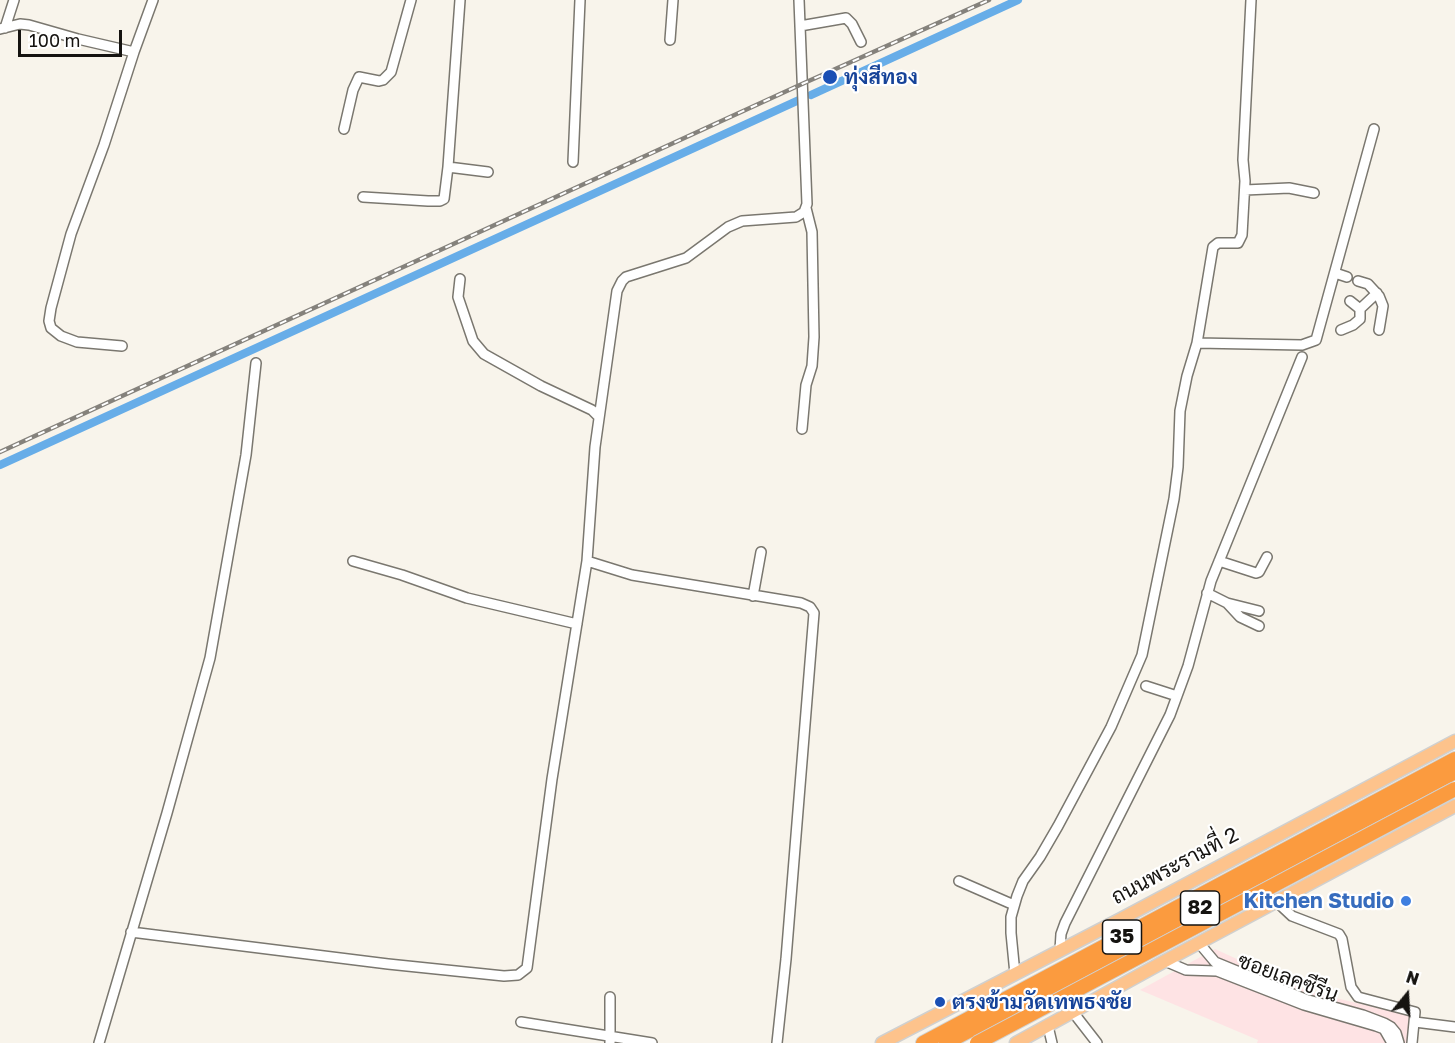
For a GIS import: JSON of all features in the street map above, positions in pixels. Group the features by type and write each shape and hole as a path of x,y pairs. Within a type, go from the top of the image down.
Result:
{"highway":[{"path":"1413,781 1455,750"},
{"name":"ถนนพระรามที่ 2","path":"923,1043 1455,759"},
{"name":"82","path":"945,1043 1455,772"},
{"name":"82","path":"975,1043 1455,789"},
{"name":"35","path":"975,1043 1455,789"},
{"path":"1424,805 1455,795"}],"main road":[{"name":"ถนนพระรามที่ 2","path":"882,1043 1455,741"},
{"name":"35","path":"1016,1043 1165,960 1455,806"}],"street":[{"path":"2,29 14,0"},
{"path":"122,346 77,342 61,336 51,328 49,321 71,234 153,0"},
{"path":"344,129 353,90 359,76 379,81 391,72 411,0"},
{"path":"363,197 440,201 445,196 460,0"},
{"path":"573,162 580,0"},
{"path":"670,40 673,0"},
{"path":"799,0 806,208 812,232 814,337 802,429"},
{"path":"1015,974 1011,933 1014,905 1023,881 1040,857 1111,727 1142,655 1174,499 1178,467 1180,411 1197,343 1212,250 1218,243 1240,241 1243,230 1245,190 1243,160 1251,0"},
{"path":"800,26 846,18 852,24 861,42"},
{"path":"2,29 20,24 29,25 134,52"},
{"path":"1197,343 1291,345 1311,343 1319,335 1374,129"},
{"path":"448,167 488,172"},
{"path":"1245,190 1289,188 1314,194"},
{"path":"131,932 400,966 504,976 524,972 528,963 552,779 587,561 599,417 614,300 626,277 686,258 728,227 742,221 796,217 801,215 806,208"},
{"path":"1335,273 1347,277"},
{"path":"460,279 458,297 473,341 484,354 592,410 599,417"},
{"path":"1359,281 1368,284 1377,293 1383,306 1379,330"},
{"path":"1360,309 1377,293"},
{"path":"1341,330 1357,322 1361,315 1360,309 1350,301"},
{"path":"1060,950 1061,934 1065,923 1162,733 1178,696 1207,593 1302,357"},
{"path":"99,1043 210,658 246,455 256,363"},
{"path":"753,596 761,552"},
{"path":"1219,561 1256,573 1259,572 1267,557"},
{"path":"353,561 402,575 467,598 577,624"},
{"path":"587,561 632,574 810,606 813,614 786,959 777,1043"},
{"path":"1207,593 1227,603 1259,611"},
{"path":"1227,603 1240,617 1258,626"},
{"path":"1146,686 1178,696"},
{"path":"959,882 1014,905"},
{"path":"1276,902 1292,916 1332,931 1342,939 1354,994 1365,1000 1413,1011 1416,1014 1412,1043"},
{"name":"ซอยเลคซีรีน","path":"1199,943 1215,962 1304,1002 1364,1015 1384,1023 1396,1033 1399,1043"},
{"name":"ซอยเลคซีรีน","path":"1165,960 1186,970 1217,971 1376,1026 1384,1029 1392,1043"},
{"path":"610,997 610,1040"},
{"path":"1075,1009 1076,1016 1098,1043"},
{"path":"521,1022 610,1040 652,1043"},
{"path":"1415,1022 1455,1027"},
{"path":"1048,1026 1052,1043"}],"shaded area":[{"path":"1215,949 1307,991 1410,1016 1408,1043 1257,1043 1258,1040 1140,990"}],"waterway":[{"path":"811,95 1018,0"},
{"path":"0,465 799,100"}],"railway":[{"path":"0,452 989,0"}],"place":[{"name":"ทุ่งสีทอง","path":"830,77"},
{"name":"Kitchen Studio","path":"1406,901"},
{"name":"ตรงข้ามวัดเทพธงชัย","path":"940,1002"}]}
